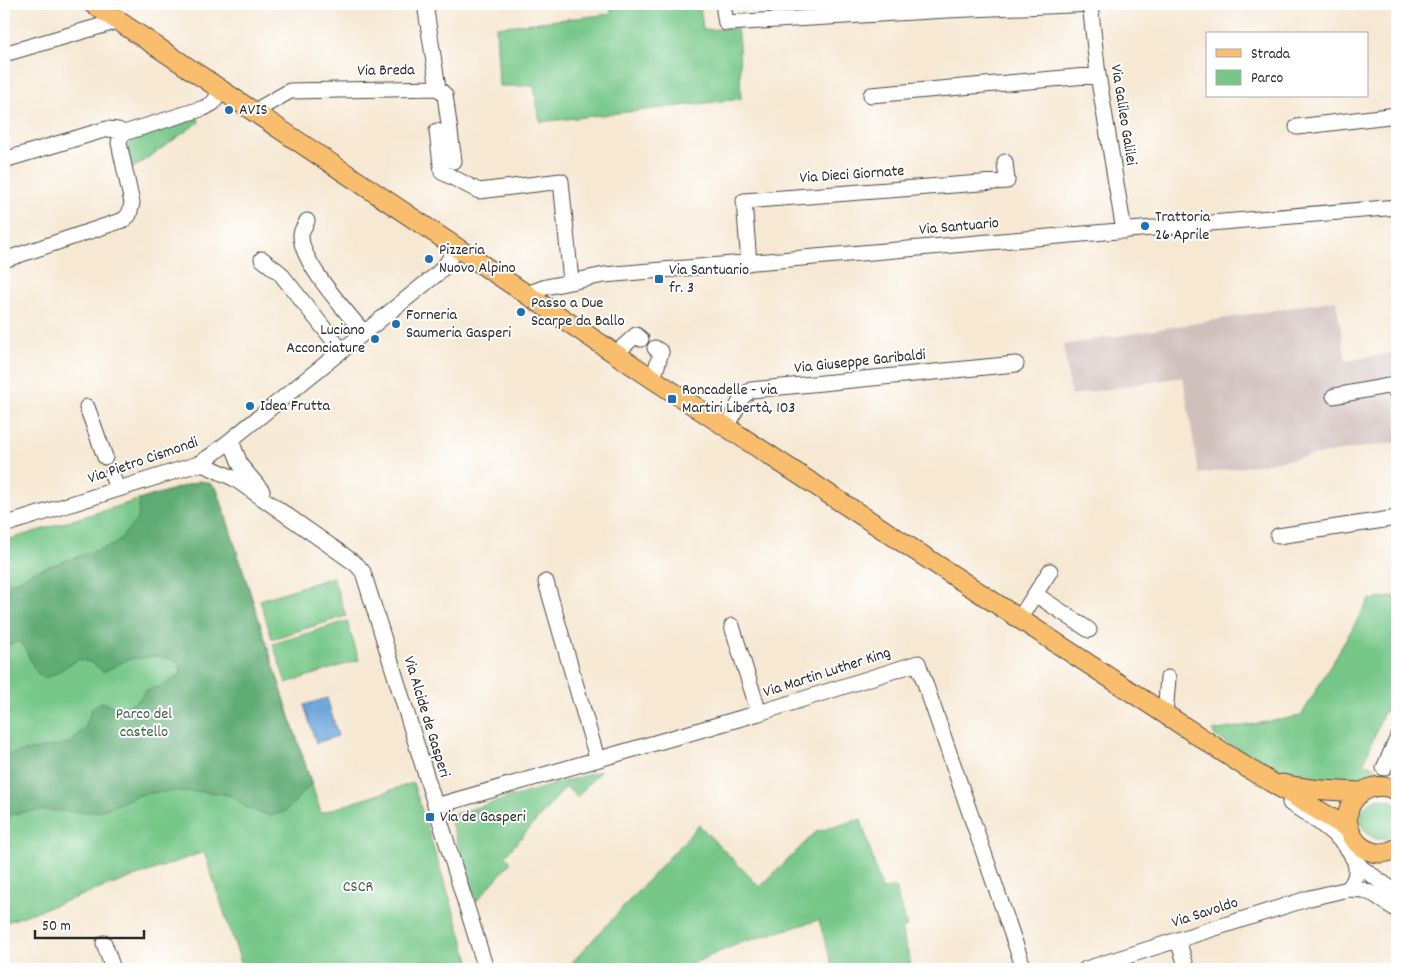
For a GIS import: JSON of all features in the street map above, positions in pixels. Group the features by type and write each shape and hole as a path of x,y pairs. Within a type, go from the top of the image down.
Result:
{"main road":[{"path":"93,4 653,379 1248,769 1348,828"},
{"path":"1266,780 1299,788 1326,791 1368,789 1384,786 1397,791"},
{"path":"1368,789 1355,799 1350,807 1347,818 1348,828 1353,838 1361,847 1372,852 1393,855"}],"street":[{"name":"Via Breda","path":"255,111 290,91 438,88 425,4"},
{"path":"723,4 726,23 947,7 1091,4"},
{"name":"Via Galileo Galilei","path":"1091,4 1098,74 1124,231"},
{"path":"4,54 118,21"},
{"path":"870,95 1098,74"},
{"path":"438,88 445,95 454,161"},
{"path":"4,260 123,220 129,215 132,203 119,143 120,138 124,133 204,108 213,103 222,90"},
{"path":"1298,127 1397,115"},
{"path":"4,160 107,129 118,130 124,133"},
{"path":"437,130 442,172 479,191 560,181 571,281"},
{"name":"Via Dieci Giornate","path":"749,263 744,201 1007,181 1005,162"},
{"name":"Via Santuario","path":"526,294 546,287 604,275 1397,207"},
{"path":"307,221 301,234 302,243 315,271 364,333"},
{"name":"Via Pietro Cismondi","path":"4,525 198,464 231,441 437,274 449,261 452,254 452,244"},
{"path":"262,259 280,273 342,352"},
{"path":"615,354 636,335 641,339"},
{"path":"653,379 661,352 655,348"},
{"name":"Via Giuseppe Garibaldi","path":"728,428 742,397 751,390 1016,364"},
{"path":"1334,396 1393,385 1397,394"},
{"path":"87,407 105,457"},
{"name":"Via Alcide de Gasperi","path":"231,441 241,466"},
{"name":"Via Alcide de Gasperi","path":"212,455 226,454 241,466 282,512"},
{"name":"Via Alcide de Gasperi","path":"198,464 207,466 235,479 357,565 363,572 486,969"},
{"path":"112,474 117,489"},
{"path":"1278,536 1397,518"},
{"path":"1019,618 1050,571"},
{"path":"546,582 597,758"},
{"path":"1034,594 1088,630"},
{"path":"732,626 759,713"},
{"name":"Via Martin Luther King","path":"436,806 597,758 759,713 918,663 1024,969"},
{"path":"1165,714 1168,678"},
{"path":"1384,768 1397,739"},
{"path":"1248,769 1280,796 1337,835 1362,868 1397,893"},
{"path":"1368,789 1397,778"},
{"path":"1341,891 1354,880 1355,873 1352,856"},
{"path":"1341,891 1363,890 1375,895 1397,910"},
{"path":"1341,891 1372,902 1397,920"},
{"name":"Via Savoldo","path":"1086,969 1310,898 1341,891"},
{"path":"1178,940 1187,969"},
{"path":"104,943 113,969"}],"shaded area":[{"path":"1336,300 1346,361 1397,352 1397,442 1199,474 1183,377 1071,395 1063,345"}],"green space":[{"path":"611,4 700,4 703,30 737,28 741,99 540,122 534,86 499,86 496,27 611,14"},
{"path":"198,117 199,122 132,169 127,147 134,135"},
{"name":"Parco del castello","path":"200,481 209,483 217,489 321,813 413,783 472,969 243,969 204,852 4,923 4,541"},
{"name":"Parco del castello","path":"200,481 209,483 217,489 311,784 286,811 271,816 246,807 231,796 186,791 148,793 97,811 47,810 25,812 4,818 4,750 9,754 71,743 86,726 92,708 102,702 120,709 138,701 145,691 159,687 177,677 181,672 179,664 171,659 157,656 129,659 103,672 93,663 78,659 55,674 44,678 37,672 21,642 12,643 4,649 4,584 18,581 32,572 116,544 138,518 140,500"},
{"path":"333,577 346,616 272,639 260,600"},
{"path":"1397,596 1397,716 1384,711 1364,763 1391,774 1350,785 1297,782 1276,774 1214,735 1213,731 1301,716 1369,600"},
{"path":"347,621 359,660 286,683 273,644"},
{"path":"600,771 577,797 566,787 505,856 511,862 476,902 450,819 451,815"},
{"path":"1380,798 1393,801 1397,805 1397,832 1387,838 1377,839 1369,835 1363,828 1361,820 1362,811 1368,803"},
{"path":"861,819 882,890 895,887 907,927 901,929 911,963 887,969 833,969 819,920 740,943 680,969 566,969 699,825 760,887 816,832"}],"water":[{"path":"327,698 338,736 316,743 304,705"}],"place":[{"name":"AVIS","path":"229,110"},
{"name":"Trattoria 26 Aprile","path":"1145,226"},
{"name":"Pizzeria Nuovo Alpino","path":"429,259"},
{"name":"Via Santuario fr. 3","path":"659,279"},
{"name":"Passo a Due Scarpe da Ballo","path":"521,312"},
{"name":"Forneria Saumeria Gasperi","path":"396,324"},
{"name":"Luciano Acconciature","path":"375,339"},
{"name":"Roncadelle - via Martiri Libertà, 103","path":"672,399"},
{"name":"Idea Frutta","path":"250,406"},
{"name":"Via de Gasperi","path":"430,817"}],"park label":[{"name":"CSCR","path":"358,887"}]}
